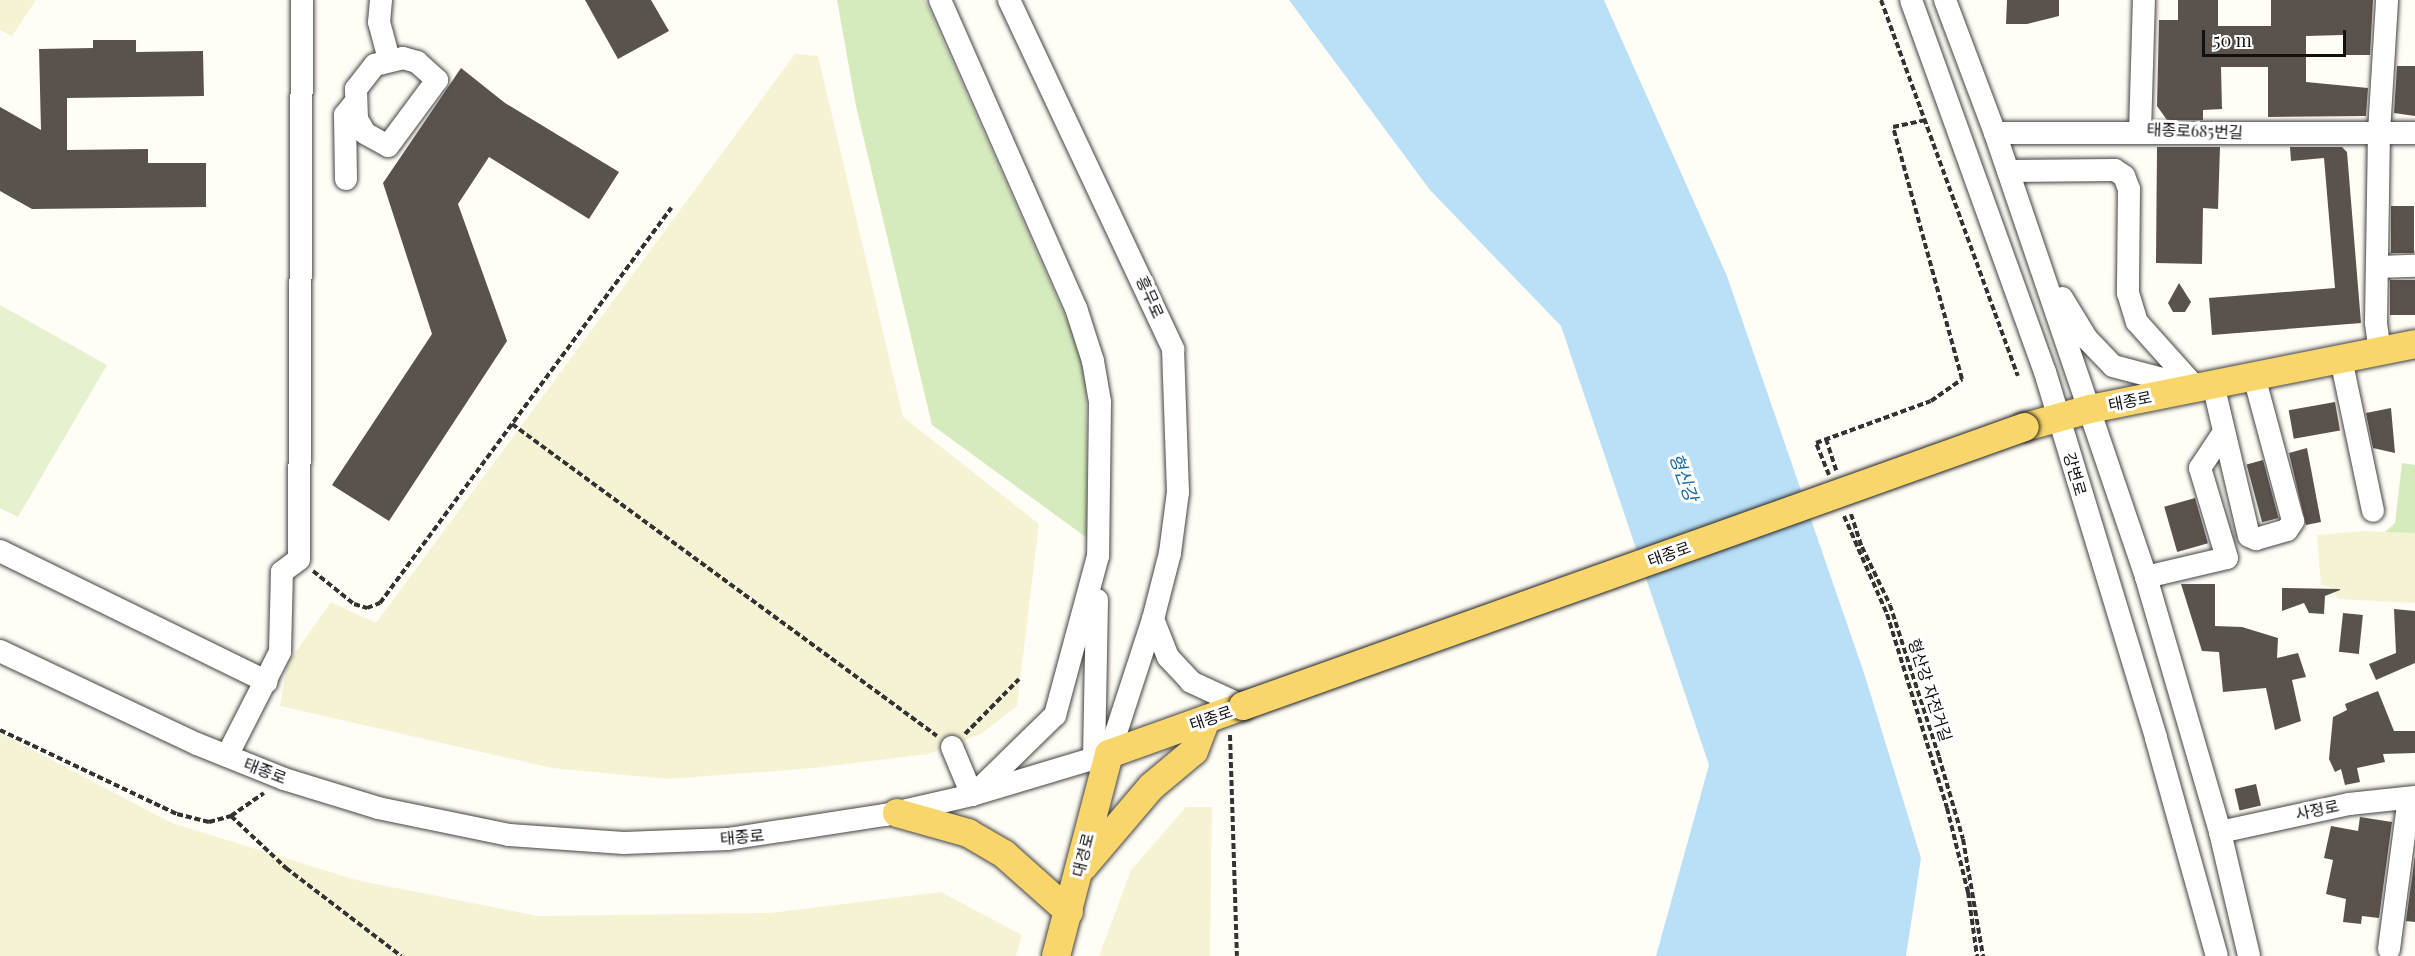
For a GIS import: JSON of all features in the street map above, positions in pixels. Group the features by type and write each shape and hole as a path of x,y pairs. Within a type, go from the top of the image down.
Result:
{"main road":[{"name":"태종로","path":"1102,760 1226,712 2025,427 2090,409 2415,345"},
{"path":"1079,871 1151,787 1194,751 1226,712"},
{"name":"대경로","path":"1056,956 1079,871 1102,760"},
{"path":"897,813 968,833 1004,854 1069,912"}],"street":[{"path":"227,756 267,682 280,652 282,572 299,559 302,0"},
{"path":"940,0 1047,239 1093,361 1100,402 1098,556 1102,760"},
{"name":"흥무로","path":"1009,0 1173,349 1178,492 1170,553 1153,619 1102,760"},
{"name":"강변로","path":"1911,0 2058,418 2156,738 2217,956"},
{"name":"강변로","path":"1945,0 1995,133 2146,577 2220,832 2249,956"},
{"name":"태종로685번길","path":"2144,0 2140,132 2379,132"},
{"path":"2380,352 2377,267 2379,132 2387,0"},
{"path":"375,2 389,59"},
{"path":"346,178 345,115 354,104 363,75 389,59 417,62 437,80 388,146 365,133 354,104"},
{"path":"1995,133 2140,132"},
{"path":"2379,132 2415,133"},
{"path":"2008,171 2115,170 2124,176 2129,189 2128,293 2137,322 2205,386 2224,432 2249,536 2256,539 2286,530 2293,521 2254,376"},
{"path":"2377,267 2415,266"},
{"path":"2042,268 2053,276 2087,339 2113,366 2205,386"},
{"path":"2341,359 2373,511"},
{"path":"2146,577 2227,558 2200,468 2224,432"},
{"path":"0,551 267,682"},
{"path":"952,747 972,795 1055,715 1098,556"},
{"path":"1153,619 1168,657 1191,682 1226,712"},
{"name":"태종로","path":"0,651 227,756 284,779 444,824 567,841 728,839 801,831 897,813 1102,760"},
{"path":"2390,949 2412,798"},
{"name":"사정로","path":"2220,832 2349,804 2412,798"}],"path":[{"path":"1881,0 2018,376"},
{"path":"1832,484 1816,442 1931,401 1962,379 1893,127 1925,120"},
{"path":"299,559 354,604 367,608 380,603 671,208"},
{"path":"512,424 952,747 1019,679"},
{"path":"1826,439 1837,472"},
{"name":"형산강 자전거길","path":"1848,504 1862,547 1890,605 1939,757 1963,839 1983,956"},
{"path":"1840,506 1887,614 1947,808 1968,892 1977,956"},
{"path":"1226,712 1237,956"},
{"path":"0,730 177,814 210,822 231,816 284,779"},
{"path":"231,816 286,868 401,956"}],"shaded area":[{"path":"0,0 36,0 12,36 0,30"},
{"path":"795,54 818,56 903,417 1039,524 1017,706 981,734 928,754 814,768 667,779 552,768 280,706 287,664 331,602 376,623"},
{"path":"2363,531 2415,533 2415,603 2338,599 2330,587 2321,585 2317,535"},
{"path":"0,733 172,823 356,880 538,916 770,913 941,892 1022,935 1016,956 0,956"},
{"path":"1186,807 1212,807 1210,956 1099,956 1131,870"}],"green space":[{"path":"837,0 925,0 1086,364 1087,538 932,425 856,106"},
{"path":"0,305 107,365 18,517 0,508"},
{"path":"2402,463 2415,465 2415,533 2385,532 2395,523"}],"water":[{"name":"형산강","path":"1289,0 1604,0 1727,276 1864,673 1921,858 1906,956 1656,956 1709,765 1561,326 1430,190"}],"building":[{"path":"585,0 651,0 669,31 618,59"},
{"path":"2007,0 2059,0 2059,16 2027,24 2006,24"},
{"path":"2178,0 2218,0 2218,26 2271,26 2271,0 2373,0 2370,55 2343,55 2343,35 2306,36 2306,82 2368,88 2366,116 2268,117 2268,67 2221,67 2222,109 2203,110 2203,120 2167,120 2157,106 2159,20 2178,20"},
{"path":"93,40 136,40 136,52 203,51 204,96 67,98 67,150 148,149 148,163 206,163 206,207 32,209 0,191 0,107 41,130 39,49 93,48"},
{"path":"2397,66 2415,66 2415,116 2394,113"},
{"path":"461,68 505,103 619,172 589,219 489,157 458,204 507,341 389,521 332,485 432,334 383,183"},
{"path":"2157,147 2220,147 2218,209 2203,208 2202,264 2156,263"},
{"path":"2290,147 2342,147 2347,152 2361,323 2212,335 2209,298 2335,288 2324,158 2291,161"},
{"path":"2391,206 2414,206 2414,253 2391,253"},
{"path":"2390,280 2415,280 2415,315 2390,315"},
{"path":"2179,283 2191,302 2185,312 2173,312 2168,303"},
{"path":"2335,402 2340,431 2294,439 2289,410"},
{"path":"2391,408 2395,453 2373,448 2366,413"},
{"path":"2307,448 2321,522 2306,525 2289,453"},
{"path":"2263,460 2279,518 2262,522 2247,464"},
{"path":"2195,498 2208,543 2177,552 2164,507"},
{"path":"2181,584 2215,584 2215,626 2242,627 2278,638 2277,658 2298,653 2306,677 2292,680 2301,721 2275,730 2266,688 2223,692 2219,652 2202,651"},
{"path":"2282,588 2340,590 2325,596 2324,614 2309,613 2304,603 2282,611"},
{"path":"2394,609 2415,611 2415,663 2376,680 2369,664 2396,653"},
{"path":"2343,613 2363,615 2359,654 2339,652"},
{"path":"2378,691 2394,731 2415,731 2415,753 2383,754 2385,762 2357,768 2360,782 2345,785 2341,769 2335,772 2329,759 2333,717 2347,710 2345,704"},
{"path":"2256,784 2261,805 2240,810 2235,789"},
{"path":"2360,817 2392,822 2379,918 2362,916 2361,924 2343,922 2346,899 2326,894 2333,860 2324,858 2331,826 2358,831"},
{"path":"2415,856 2415,922 2406,921"}]}
